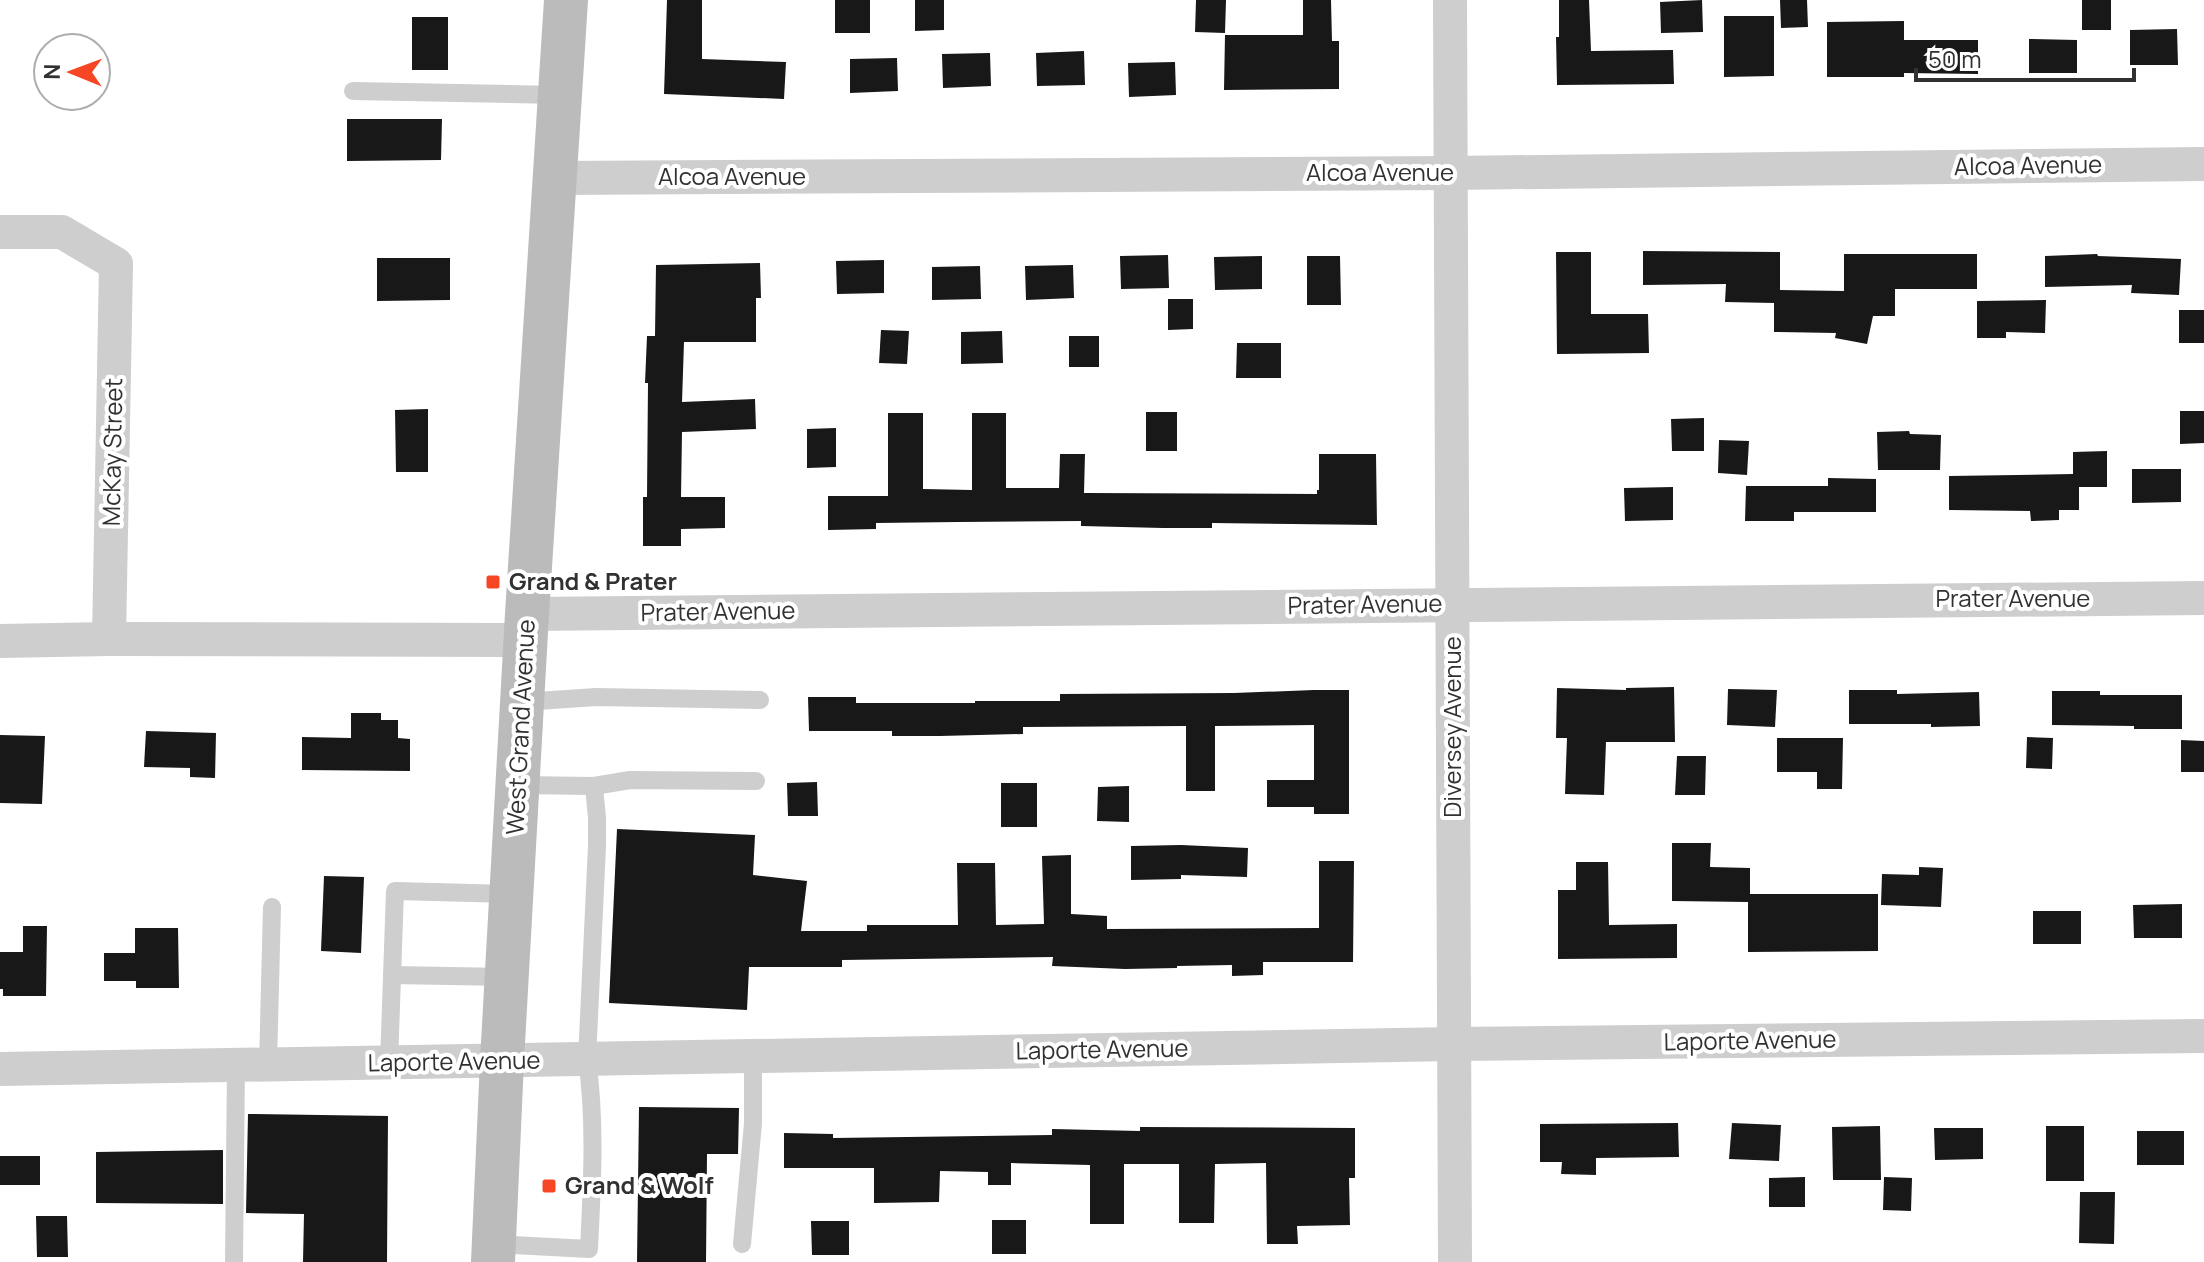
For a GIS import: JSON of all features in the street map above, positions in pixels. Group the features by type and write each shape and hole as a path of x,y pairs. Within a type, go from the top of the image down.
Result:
{"main road":[{"name":"West Grand Avenue","path":"493,1253 526,627 566,0"}],"street":[{"name":"Diversey Avenue","path":"1450,0 1455,1262"},
{"name":"Alcoa Avenue","path":"556,178 1451,173 2204,164"},
{"name":"McKay Street","path":"0,232 62,232 116,264 109,639"},
{"name":"Prater Avenue","path":"0,641 1453,604 2204,598"},
{"name":"Laporte Avenue","path":"0,1069 1454,1044 2204,1036"}],"lane":[{"path":"353,91 561,95"},
{"path":"523,702 596,697 760,700"},
{"path":"518,785 594,786 630,780 756,781"},
{"path":"493,1253 589,1249 592,1091 587,1060 597,846 594,786"},
{"path":"389,1063 395,891 511,894"},
{"path":"234,1262 252,1065 272,907"},
{"path":"392,975 507,977"},
{"path":"742,1244 753,1123 753,1057"}],"building":[{"path":"667,0 702,0 702,59 786,62 784,99 664,94"},
{"path":"835,0 870,0 870,33 835,33"},
{"path":"915,0 944,0 944,30 915,31"},
{"path":"1196,0 1226,0 1225,33 1195,32"},
{"path":"1303,0 1331,0 1332,41 1339,41 1339,89 1224,90 1225,35 1303,35"},
{"path":"1559,0 1589,0 1591,51 1673,50 1674,84 1557,85"},
{"path":"1702,0 1703,32 1661,33 1660,2"},
{"path":"1780,0 1807,0 1808,27 1781,28"},
{"path":"2082,0 2111,0 2111,30 2082,30"},
{"path":"1724,16 1774,16 1774,76 1724,77"},
{"path":"412,17 448,17 448,70 412,70"},
{"path":"1904,21 1904,40 1978,40 1978,74 1904,73 1904,77 1827,77 1827,22"},
{"path":"2177,29 2178,65 2130,65 2130,30"},
{"path":"2029,39 2077,40 2077,73 2029,73"},
{"path":"1084,51 1085,85 1037,86 1036,53"},
{"path":"990,53 991,86 943,88 942,54"},
{"path":"897,58 898,91 850,93 850,59"},
{"path":"1175,62 1176,95 1129,97 1128,63"},
{"path":"347,119 442,119 441,160 347,161"},
{"path":"1643,251 1780,252 1780,290 1844,291 1844,254 1977,254 1977,289 1895,289 1895,316 1873,316 1867,344 1835,338 1836,333 1774,332 1774,303 1725,302 1726,284 1643,285"},
{"path":"1556,252 1591,252 1591,314 1648,314 1649,353 1557,354"},
{"path":"2097,254 2181,259 2179,295 2131,293 2132,285 2045,287 2045,256"},
{"path":"1168,255 1169,288 1121,289 1120,256"},
{"path":"1262,256 1262,289 1215,290 1214,257"},
{"path":"1307,256 1340,256 1341,305 1307,305"},
{"path":"377,258 450,258 450,300 377,301"},
{"path":"884,260 884,293 837,294 836,261"},
{"path":"760,263 761,298 756,298 756,342 684,342 682,402 755,399 756,429 682,432 681,497 725,497 725,528 681,529 681,546 643,546 643,497 647,497 647,336 655,336 656,265"},
{"path":"1073,265 1074,298 1026,300 1025,266"},
{"path":"980,266 981,299 932,300 932,267"},
{"path":"1168,299 1193,299 1193,329 1168,330"},
{"path":"2046,300 2045,333 2006,332 2006,338 1977,338 1977,301"},
{"path":"2179,310 2204,310 2204,343 2179,343"},
{"path":"881,330 909,331 907,364 879,363"},
{"path":"1002,331 1003,363 961,364 961,332"},
{"path":"1069,336 1099,336 1099,367 1069,367"},
{"path":"1237,343 1281,343 1281,378 1236,378"},
{"path":"428,409 428,472 396,472 395,410"},
{"path":"2180,411 2204,411 2204,443 2180,444"},
{"path":"1146,412 1177,412 1177,451 1146,451"},
{"path":"888,413 923,413 923,489 972,490 972,413 1006,413 1006,488 1059,488 1060,454 1085,454 1084,493 1317,494 1319,454 1376,454 1377,525 1212,523 1212,528 1163,528 1081,526 1081,521 958,522 876,523 876,529 828,530 828,496 888,496"},
{"path":"1704,418 1704,451 1672,451 1671,419"},
{"path":"836,428 836,467 807,468 807,429"},
{"path":"1909,431 1910,434 1941,435 1940,470 1878,470 1877,432"},
{"path":"1719,440 1749,441 1747,475 1718,473"},
{"path":"2107,451 2107,487 2079,487 2079,510 2059,510 2059,520 2031,521 2030,511 1949,510 1949,476 2073,474 2073,452"},
{"path":"2132,469 2181,469 2181,502 2132,503"},
{"path":"1828,478 1876,479 1876,512 1794,512 1794,521 1745,521 1746,486 1828,486"},
{"path":"1673,487 1673,520 1625,521 1624,488"},
{"path":"1674,687 1675,742 1606,742 1604,795 1565,794 1567,738 1556,738 1557,688 1626,690"},
{"path":"1728,689 1777,690 1775,727 1727,725"},
{"path":"1349,690 1349,814 1314,814 1314,807 1267,807 1267,780 1314,780 1314,725 1215,726 1215,791 1186,791 1186,726 1023,727 1023,734 940,736 892,736 892,731 809,731 808,697 856,697 856,703 975,703 1060,701 1060,694"},
{"path":"1849,690 1897,690 1897,694 1979,692 1980,726 1849,724"},
{"path":"2052,691 2100,691 2100,695 2182,695 2182,729 2052,725"},
{"path":"351,713 381,713 381,720 398,720 398,738 410,739 410,771 302,770 302,737 351,738"},
{"path":"146,731 216,733 215,778 190,777 190,768 144,767"},
{"path":"0,735 45,736 42,804 0,803"},
{"path":"2027,737 2053,738 2052,769 2026,768"},
{"path":"1777,738 1843,738 1842,789 1817,789 1817,772 1777,772"},
{"path":"2181,740 2204,741 2204,772 2181,772"},
{"path":"1677,756 1706,756 1705,795 1675,795"},
{"path":"817,782 818,816 788,816 787,783"},
{"path":"1001,783 1037,783 1037,827 1001,827"},
{"path":"1129,786 1129,822 1097,821 1098,787"},
{"path":"617,829 755,835 753,875 807,881 801,931 867,931 867,925 958,925 957,863 995,863 996,925 1044,924 1042,856 1071,855 1071,914 1107,916 1107,929 1319,928 1319,861 1354,861 1353,962 1263,962 1263,975 1232,976 1232,965 1125,969 1052,966 1053,957 842,960 842,967 749,967 747,1010 609,1003"},
{"path":"1672,843 1711,843 1710,867 1750,868 1750,894 1878,894 1878,951 1748,952 1748,902 1672,901"},
{"path":"1131,846 1248,848 1247,877 1181,875 1181,879 1131,880"},
{"path":"1576,862 1608,862 1609,925 1677,924 1677,958 1558,959 1558,890 1576,890"},
{"path":"1919,867 1943,868 1941,907 1881,905 1882,874 1919,875"},
{"path":"324,876 364,877 361,953 321,951"},
{"path":"2182,904 2182,938 2134,938 2133,905"},
{"path":"2033,911 2081,911 2081,944 2033,944"},
{"path":"23,926 47,926 46,996 3,996 3,989 0,989 0,952 23,952"},
{"path":"135,928 178,928 179,988 136,988 136,981 104,981 104,953 135,953"},
{"path":"639,1107 739,1108 738,1154 707,1154 706,1262 637,1262"},
{"path":"248,1114 388,1116 387,1262 303,1262 304,1214 246,1213"},
{"path":"1678,1123 1679,1157 1596,1158 1596,1175 1561,1174 1562,1162 1540,1162 1540,1124"},
{"path":"1732,1123 1781,1125 1779,1161 1729,1159"},
{"path":"1880,1126 1881,1180 1833,1180 1832,1127"},
{"path":"2046,1126 2084,1126 2084,1181 2046,1181"},
{"path":"1140,1127 1355,1128 1355,1178 1349,1178 1350,1225 1297,1226 1298,1244 1267,1244 1266,1163 1215,1164 1214,1223 1179,1223 1179,1164 1124,1164 1124,1224 1090,1224 1090,1165 1011,1163 1011,1185 988,1185 988,1172 940,1171 939,1202 874,1203 874,1168 784,1168 784,1133 833,1134 833,1138 1052,1135 1052,1129 1140,1131"},
{"path":"1934,1128 1983,1128 1983,1159 1935,1160"},
{"path":"2137,1131 2184,1131 2184,1165 2137,1165"},
{"path":"223,1150 223,1204 96,1203 96,1152"},
{"path":"0,1156 40,1156 40,1185 0,1185"},
{"path":"1805,1177 1805,1207 1769,1207 1769,1178"},
{"path":"1884,1177 1912,1178 1911,1211 1883,1210"},
{"path":"2080,1192 2115,1192 2114,1244 2079,1243"},
{"path":"36,1216 67,1216 68,1257 37,1257"},
{"path":"992,1220 1026,1220 1026,1254 992,1254"},
{"path":"811,1221 849,1221 849,1255 812,1255"}],"place":[{"name":"Grand & Prater","path":"493,582"},
{"name":"Grand & Wolf","path":"549,1186"}]}
